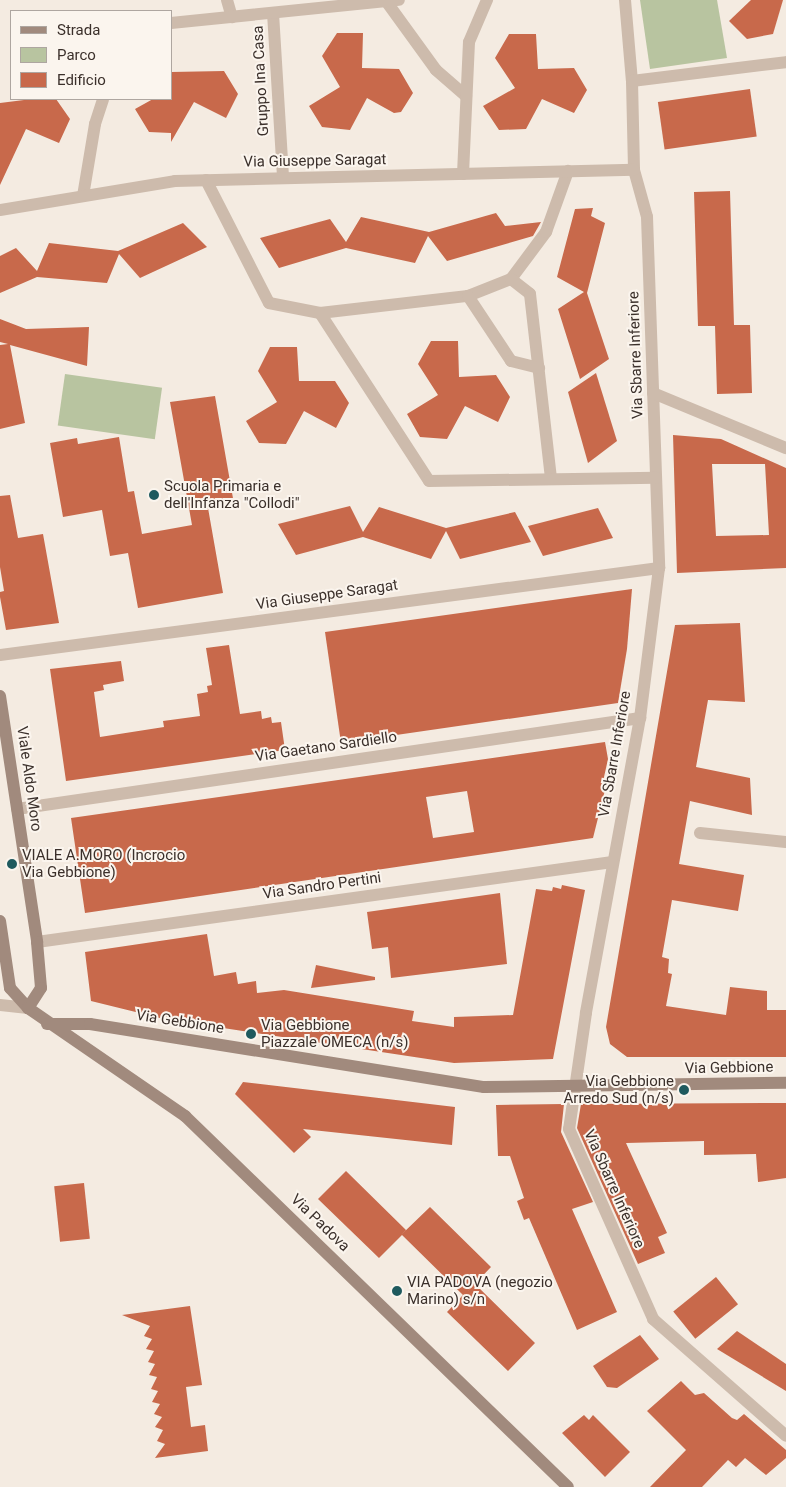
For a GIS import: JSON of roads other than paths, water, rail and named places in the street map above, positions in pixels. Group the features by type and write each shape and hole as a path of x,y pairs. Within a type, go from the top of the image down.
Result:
{"street":[{"path":"227,0 232,17"},
{"name":"Gruppo Ina Casa","path":"172,23 400,0"},
{"path":"463,174 469,42 487,0"},
{"name":"Via Sbarre Inferiore","path":"625,0 632,81 634,170 648,216 659,568 640,718 612,862 574,1087 569,1129 653,1319 786,1436"},
{"path":"386,1 436,70 466,96"},
{"name":"Gruppo Ina Casa","path":"273,13 282,178"},
{"path":"632,81 786,62"},
{"path":"83,196 95,124 103,100"},
{"name":"Via Giuseppe Saragat","path":"0,210 175,181 634,170"},
{"path":"206,180 269,303 320,313 468,296 512,279 546,232 568,171"},
{"path":"512,279 530,294 551,479"},
{"path":"468,296 512,361 539,368"},
{"path":"320,313 429,481 656,478"},
{"path":"653,393 786,448"},
{"name":"Via Giuseppe Saragat","path":"0,655 659,568"},
{"name":"Viale Aldo Moro","path":"0,696 37,942 40,988 28,1008"},
{"name":"Via Gaetano Sardiello","path":"17,809 640,718"},
{"path":"700,833 786,842"},
{"name":"Via Sandro Pertini","path":"37,942 612,862"},
{"path":"0,921 10,988 28,1008"},
{"path":"0,1005 28,1008"},
{"name":"Via Padova","path":"28,1008 47,1024 185,1116 568,1487"},
{"name":"Via Gebbione","path":"47,1024 90,1024 484,1087 786,1083"}],"place":[{"name":"Scuola Primaria e dell'Infanza \"Collodi\"","path":"154,495"},
{"name":"VIALE A.MORO (Incrocio Via Gebbione)","path":"12,864"},
{"name":"Via Gebbione Piazzale OMECA (n/s)","path":"251,1034"},
{"name":"Via Gebbione Arredo Sud (n/s)","path":"684,1090"},
{"name":"VIA PADOVA (negozio Marino) s/n","path":"397,1291"}]}
